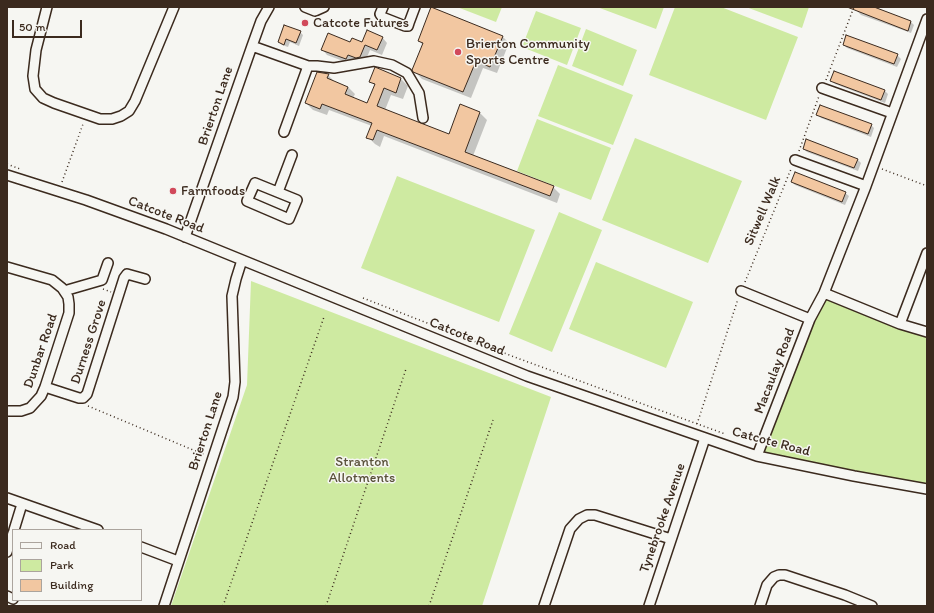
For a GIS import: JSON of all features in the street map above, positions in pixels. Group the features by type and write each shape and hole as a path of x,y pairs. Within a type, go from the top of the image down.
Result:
{"street":[{"path":"47,7 36,50 33,76 35,89 43,98 100,119 112,119 129,111 149,70 174,7"},
{"name":"Brierton Lane","path":"185,237 261,21 269,7"},
{"path":"304,7 315,11 324,7"},
{"path":"383,7 380,14 382,17 408,26 416,7"},
{"name":"Macaulay Road","path":"757,456 810,318 824,293 866,186 927,19"},
{"path":"252,46 308,66 334,68 374,60 392,64 407,73 419,93 423,118"},
{"path":"284,132 308,66"},
{"path":"822,88 892,113"},
{"path":"278,192 292,155"},
{"path":"795,160 866,186"},
{"name":"Catcote Road","path":"7,175 59,191 139,219 527,376 757,456 854,476 927,488"},
{"path":"255,183 278,192 297,200 290,219 247,201 255,183"},
{"path":"900,324 927,254"},
{"name":"Brierton Lane","path":"164,606 230,407 235,382 232,296 242,260"},
{"path":"7,267 52,280 64,291 102,280 108,262"},
{"name":"Durness Grove","path":"45,387 79,398 83,398 87,394 124,278 127,274 145,279"},
{"name":"Dunbar Road","path":"7,411 21,411 30,408 38,400 45,387 69,313 68,297 64,291"},
{"name":"Macaulay Road","path":"741,291 810,318"},
{"path":"824,293 900,324 927,332"},
{"name":"Tynebrooke Avenue","path":"649,606 705,438"},
{"path":"7,498 95,529"},
{"path":"14,529 22,504"},
{"path":"544,606 570,529 579,519 587,515 595,515 671,539"},
{"path":"7,552 12,536"},
{"path":"142,547 178,561"},
{"path":"760,606 767,585 774,577 785,575 845,595 872,606"}],"path":[{"name":"Sitwell Walk","path":"698,424 741,291 795,160 854,7"},
{"path":"59,191 87,114"},
{"path":"7,164 21,169"},
{"path":"873,166 927,186"},
{"path":"358,296 516,358 726,434"},
{"path":"223,606 324,317"},
{"path":"326,606 406,370"},
{"path":"79,398 87,405 213,458"},
{"path":"429,606 493,420"}],"green space":[{"path":"457,7 502,7 496,22"},
{"path":"597,7 664,7 656,29"},
{"path":"675,7 721,7 798,37 766,120 649,75"},
{"path":"746,7 809,7 802,28"},
{"path":"536,11 581,28 567,65 522,47"},
{"path":"586,29 637,50 623,86 572,66"},
{"path":"558,65 633,95 613,145 538,116"},
{"path":"537,119 611,148 591,200 517,171"},
{"path":"635,138 742,181 708,263 602,220"},
{"path":"397,176 535,230 499,322 361,268"},
{"path":"559,212 602,230 552,352 509,334"},
{"path":"596,262 693,302 666,368 569,329"},
{"name":"Stranton Allotments","path":"251,281 551,397 482,606 171,606 247,385"},
{"path":"824,293 927,330 927,489 757,456"}],"building":[{"name":"Brierton Community Sports Centre","path":"431,7 503,36 490,67 476,61 463,92 413,72 412,70 423,43 418,41"},
{"path":"847,7 874,7 911,21 908,31"},
{"path":"284,25 301,31 296,43 286,39 284,45 278,42"},
{"path":"367,30 383,37 377,50 365,45 360,57 356,58 348,55 346,59 321,50 328,33 350,42 352,38 362,42"},
{"path":"846,35 898,54 894,64 843,45"},
{"path":"375,67 401,78 396,93 384,88 377,106 449,134 460,104 480,112 465,152 554,186 550,196 377,130 373,140 366,138 372,123 322,104 320,109 305,103 317,72 329,74 327,78 348,87 345,94 367,103 375,84 369,82"},
{"path":"834,71 885,90 881,100 830,81"},
{"path":"820,105 872,124 868,134 816,115"},
{"path":"806,139 858,159 854,168 803,149"},
{"path":"795,172 846,192 842,202 791,182"}],"place":[{"name":"Catcote Futures","path":"305,23"},
{"name":"Brierton Community Sports Centre","path":"458,52"},
{"name":"Farmfoods","path":"173,191"}]}
